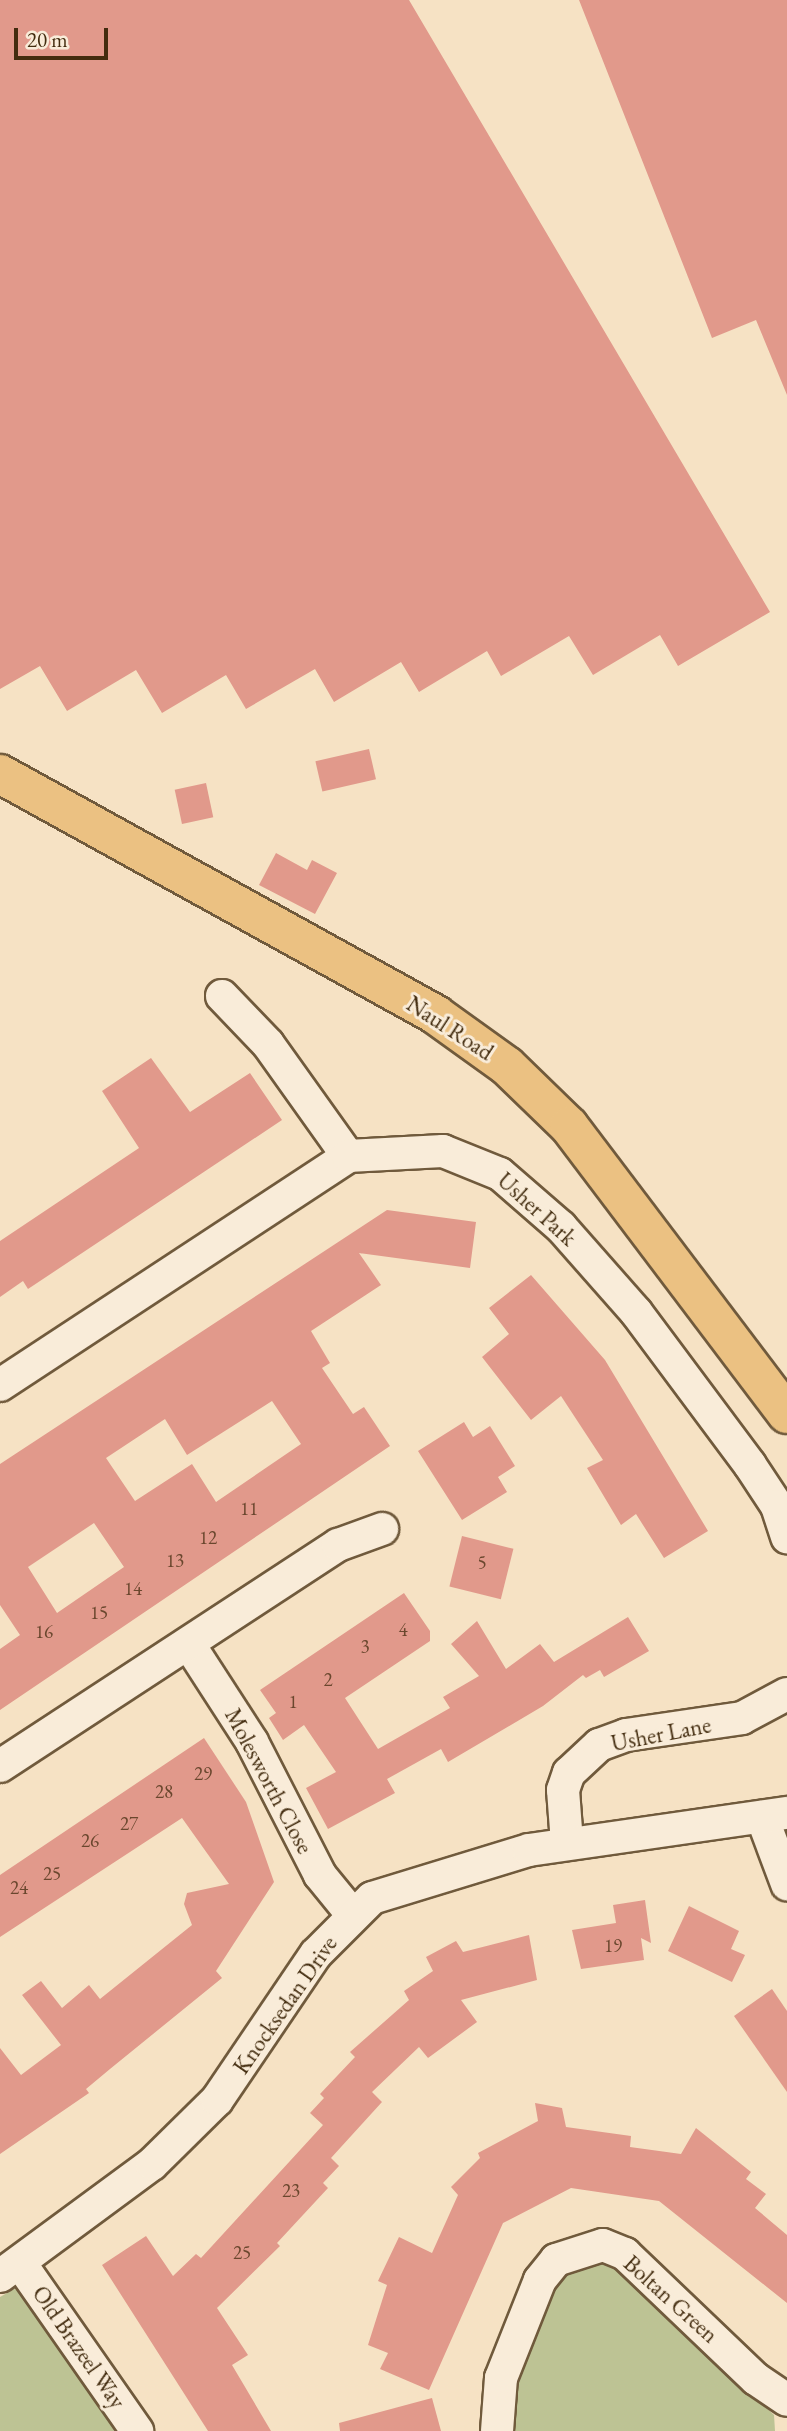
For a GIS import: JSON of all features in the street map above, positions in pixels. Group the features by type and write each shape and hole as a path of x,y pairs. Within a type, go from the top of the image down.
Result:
{"main road":[{"name":"Naul Road","path":"0,774 436,1015 508,1066 569,1126 787,1414"}],"street":[{"path":"0,1385 348,1156 268,1044 222,996"},
{"name":"Usher Park","path":"348,1156 443,1151 472,1158 531,1198 636,1312 750,1465 777,1506 787,1537"},
{"path":"0,1766 190,1646 338,1545 383,1529"},
{"name":"Molesworth Close","path":"190,1646 252,1742 320,1875 351,1913"},
{"name":"Usher Lane","path":"567,1843 563,1790 569,1773 599,1745 626,1735 741,1718 787,1695"},
{"path":"775,1815 787,1884"},
{"name":"Knocksedan Drive","path":"10,2269 152,2164 217,2100 316,1954 351,1913 400,1886 567,1843 775,1815"},
{"name":"Boltan Green","path":"497,2431 501,2378 540,2280 555,2260 603,2245 625,2254 757,2379 787,2400"},
{"name":"Old Brazeel Way","path":"10,2269 136,2431"}],"green space":[{"path":"601,2262 625,2271 774,2415 775,2431 512,2431 511,2396 536,2322 564,2274"},
{"path":"14,2289 27,2293 120,2431 0,2431 0,2297"}],"building":[{"path":"0,0 409,0 770,612 678,666 660,635 593,675 569,636 501,676 487,651 419,692 401,662 334,702 315,669 246,709 226,675 162,713 136,670 67,711 40,666 0,689"},
{"path":"579,0 787,0 787,395 756,320 712,338"},
{"path":"369,749 376,779 322,792 315,761"},
{"path":"206,783 213,817 182,824 175,790"},
{"path":"276,853 307,870 312,860 337,873 315,914 259,885"},
{"path":"151,1058 190,1112 250,1073 282,1120 28,1289 23,1281 0,1297 0,1241 139,1148 102,1091"},
{"path":"387,1210 476,1222 470,1268 359,1253 381,1285 311,1331 330,1363 322,1368 353,1414 364,1407 390,1446 0,1710 0,1649 20,1635 0,1605 0,1464","holes":["272,1401 301,1444 216,1502 192,1464 135,1501 106,1458 165,1419 187,1455","94,1523 124,1567 57,1613 28,1567"]},
{"path":"531,1275 605,1360 708,1531 664,1558 636,1514 621,1525 587,1468 603,1460 561,1396 531,1420 482,1357 509,1334 489,1308"},
{"path":"464,1422 473,1437 490,1426 515,1466 498,1477 507,1492 462,1520 418,1451"},
{"path":"462,1536 513,1549 501,1599 449,1586"},
{"path":"404,1593 430,1631 430,1641 345,1698 378,1749 450,1708 443,1697 479,1676 451,1644 477,1621 506,1669 540,1644 554,1662 628,1617 649,1651 604,1677 600,1670 586,1678 583,1675 543,1706 448,1762 441,1749 387,1779 395,1793 328,1829 306,1788 336,1772 304,1725 283,1740 269,1718 276,1713 260,1690"},
{"path":"204,1738 246,1802 274,1882 216,1971 222,1978 86,2089 89,2093 0,2154 0,2048 21,2075 61,2045 22,1995 41,1981 62,2008 89,1985 100,1999 192,1925 184,1904 187,1893 229,1884 182,1818 0,1937 0,1875"},
{"path":"645,1900 651,1943 641,1938 644,1960 581,1969 572,1930 616,1923 613,1905"},
{"path":"689,1906 739,1931 731,1949 745,1955 732,1982 668,1951"},
{"path":"529,1935 537,1980 461,2000 477,2022 428,2058 419,2047 372,2092 382,2102 331,2158 339,2166 323,2183 328,2188 277,2243 280,2246 217,2308 248,2355 232,2365 271,2431 208,2431 102,2265 146,2236 173,2276 196,2254 201,2258 323,2125 310,2113 324,2098 320,2094 355,2057 350,2052 409,2000 404,1991 433,1971 426,1957 456,1941 463,1952"},
{"path":"772,1989 787,2011 787,2092 734,2016"},
{"path":"535,2103 562,2108 566,2127 631,2136 630,2147 681,2154 696,2128 751,2172 746,2179 766,2194 755,2208 787,2235 787,2303 659,2201 571,2188 503,2223 429,2390 380,2369 388,2353 368,2345 387,2285 378,2281 399,2237 432,2253 458,2195 451,2187 480,2158 478,2153 538,2121"},
{"path":"432,2398 441,2431 340,2431 339,2423"}]}
